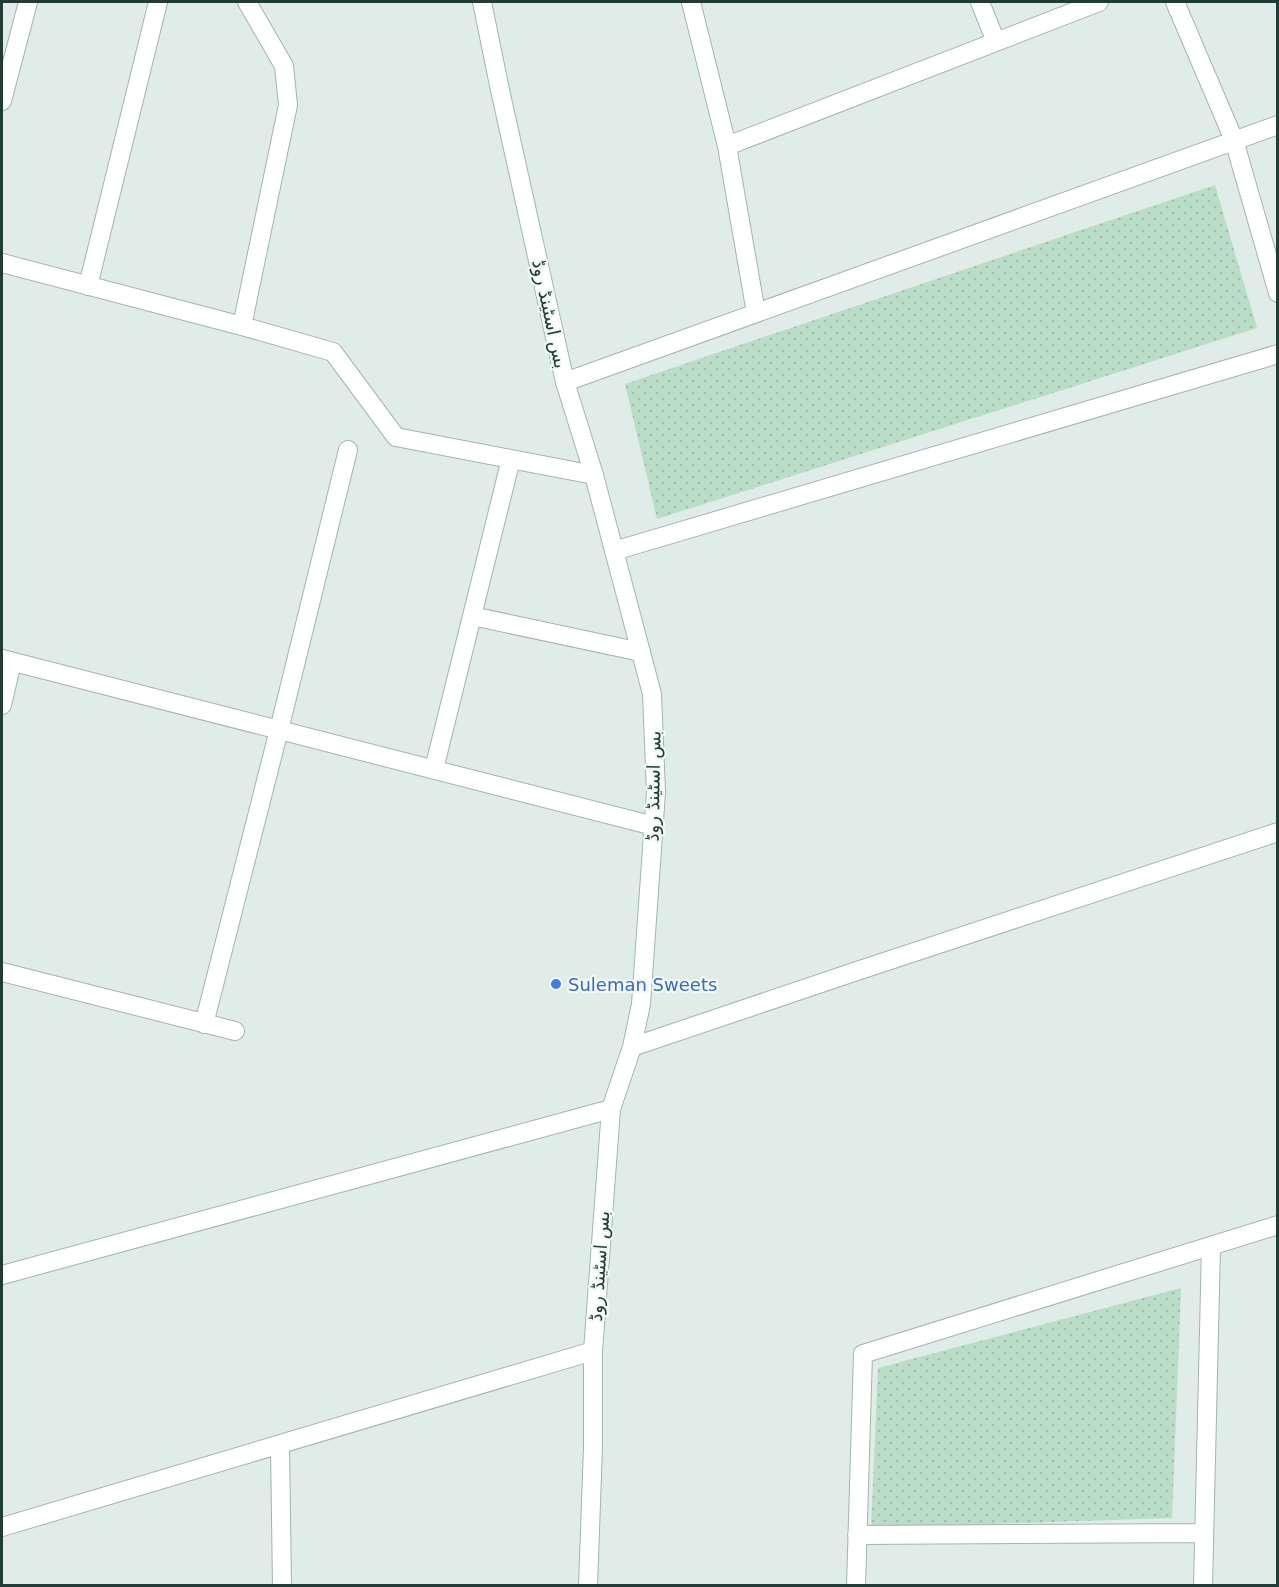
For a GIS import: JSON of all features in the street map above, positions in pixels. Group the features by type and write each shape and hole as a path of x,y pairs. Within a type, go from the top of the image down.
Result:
{"street":[{"path":"2,101 28,2"},
{"path":"88,286 158,2"},
{"path":"242,326 288,105 284,66 247,2"},
{"name":"بس اسٹینڈ روڈ","path":"482,2 566,382 594,475 652,694 656,792 641,1004 632,1047 611,1109 593,1351 593,1447 588,1586"},
{"path":"691,2 726,146 756,313"},
{"path":"980,2 996,42"},
{"path":"726,146 1099,2"},
{"path":"1175,2 1234,140 1278,293"},
{"path":"566,382 1278,125"},
{"path":"2,263 333,352 396,437 594,475"},
{"path":"615,552 1278,354"},
{"path":"204,1024 348,450"},
{"path":"434,770 511,459"},
{"path":"472,616 641,652"},
{"path":"2,705 7,660 654,826"},
{"path":"632,1047 1278,832"},
{"path":"2,972 235,1031"},
{"path":"2,1275 611,1109"},
{"path":"856,1586 863,1354 1278,1225"},
{"path":"1203,1586 1211,1246"},
{"path":"2,1527 593,1351"},
{"path":"280,1445 282,1586"},
{"path":"857,1535 1204,1533"}],"green space":[{"path":"1215,185 1257,328 657,519 625,384"},
{"path":"1181,1288 1172,1518 871,1528 878,1368"}],"place":[{"name":"Suleman Sweets","path":"556,984"}]}
